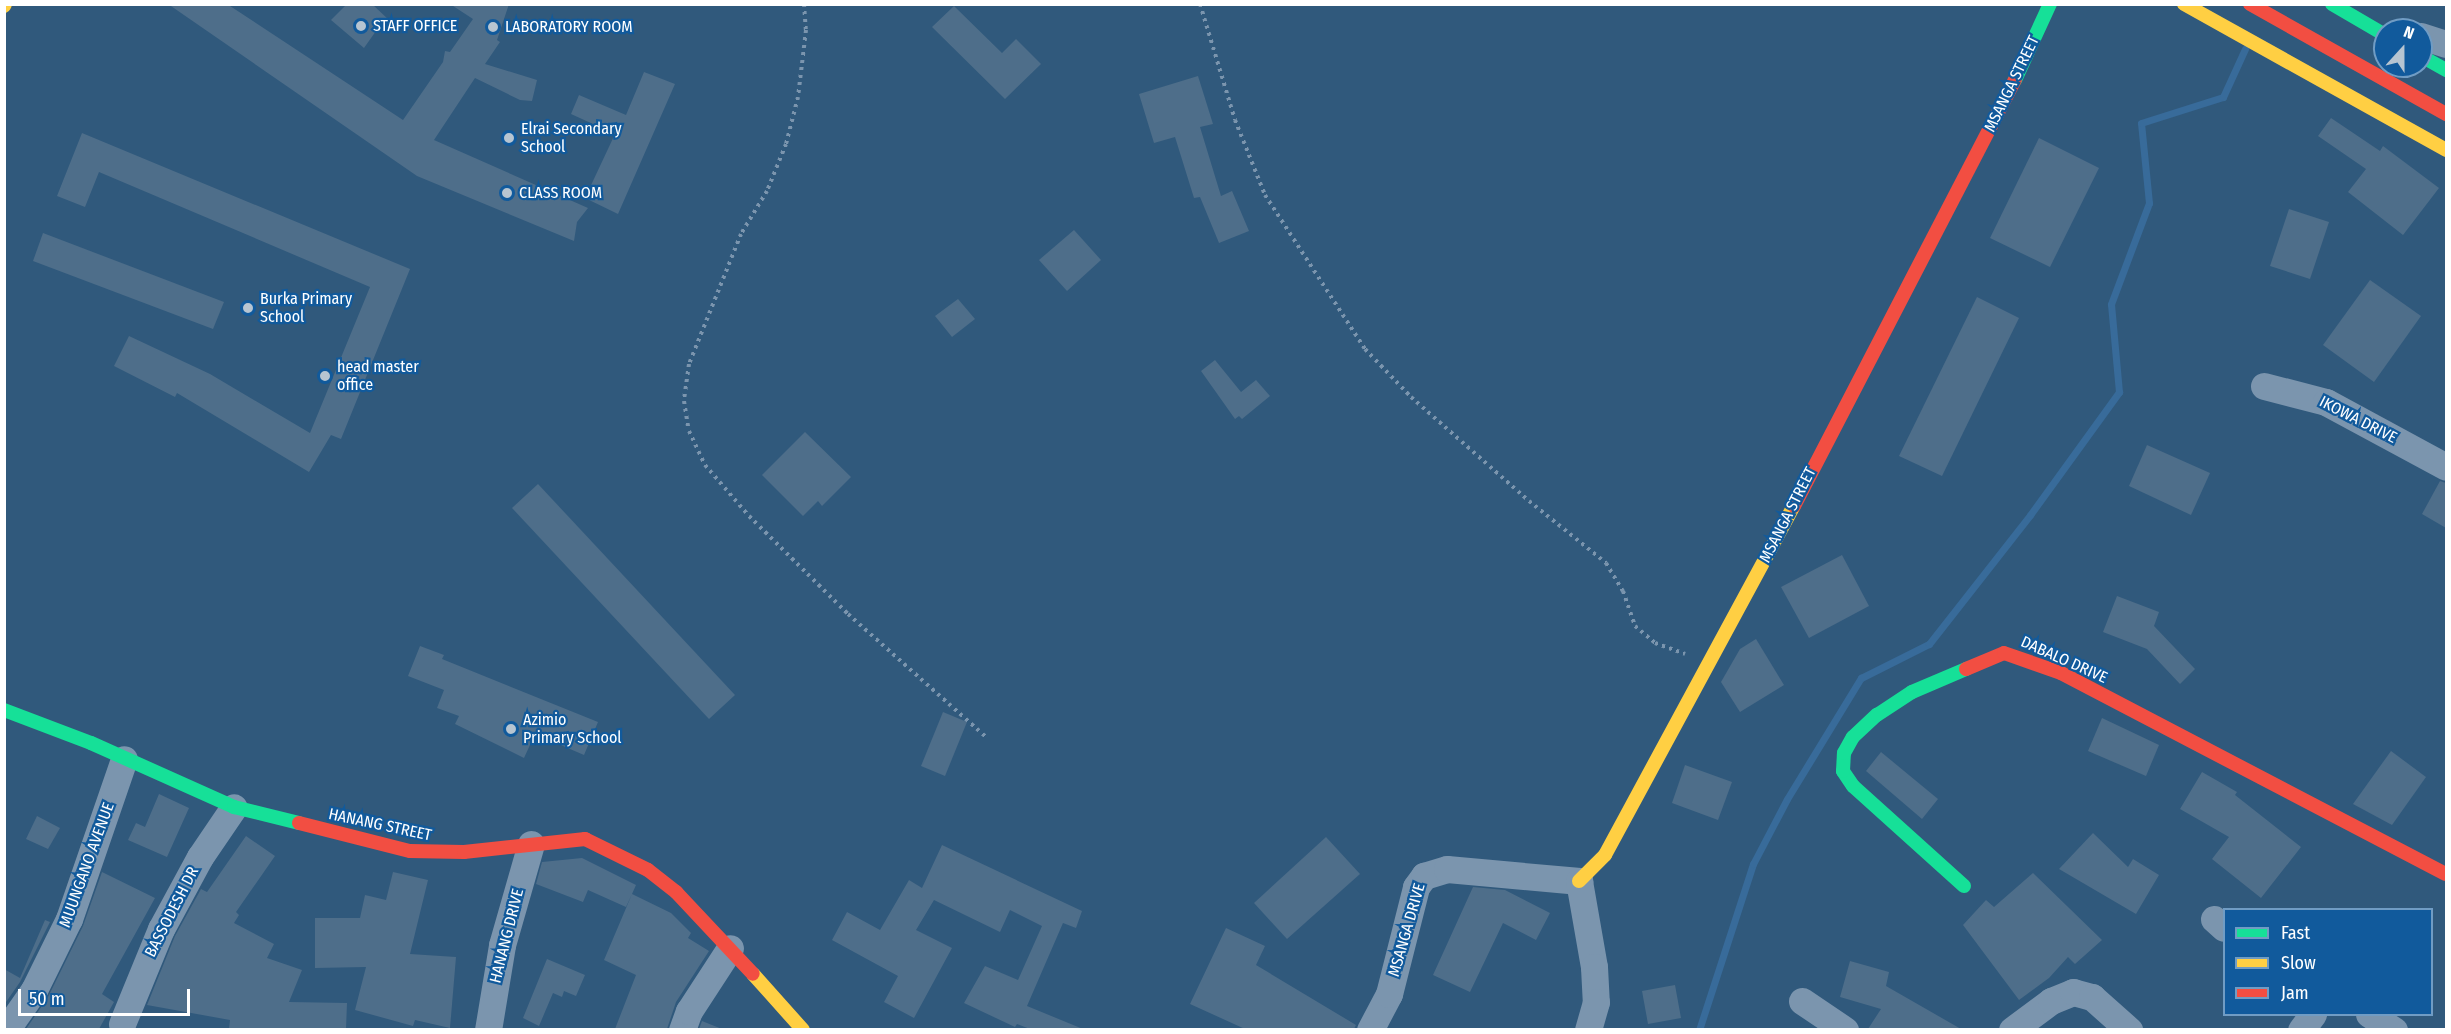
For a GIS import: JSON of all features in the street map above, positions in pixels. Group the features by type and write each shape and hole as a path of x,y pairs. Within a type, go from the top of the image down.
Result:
{"main road":[{"name":"MSANGA STREET","path":"1579,881 1605,855 1710,664 1995,122 2050,4"},
{"path":"2184,4 2446,150"},
{"path":"2250,4 2446,114"},
{"path":"2343,11 2373,28"},
{"name":"DABALO DRIVE","path":"1964,886 1853,786 1843,771 1844,753 1853,737 1877,715 1912,692 2004,652 2061,673 2446,874"},
{"name":"HANANG STREET","path":"4,710 234,807 410,851 435,854 584,838 632,861 676,892 803,1029"}],"street":[{"path":"2343,11 2373,21"},
{"name":"IKOWA DRIVE","path":"2264,386 2326,402 2446,467"},
{"name":"MUUNGANO AVENUE","path":"6,1029 34,990 69,919 124,759"},
{"name":"BASSODESH DR","path":"122,1024 161,929 200,856 234,807"},
{"name":"HANANG DRIVE","path":"488,1029 501,945 531,844"},
{"name":"MSANGA DRIVE","path":"1370,1029 1389,994 1416,887 1424,876 1447,869 1579,881"},
{"path":"1579,881 1596,1002 1588,1029"},
{"path":"682,1029 689,1011 730,948"},
{"path":"2012,1029 2051,1001 2073,992 2092,997 2129,1029"},
{"path":"1802,1000 1845,1029"},
{"path":"2301,1029 2311,1016"},
{"path":"2372,1016 2394,1029"}],"path":[{"path":"804,4 806,30 798,97 786,144 766,191 741,234 689,364 684,401 689,431 705,465 749,516 848,614 987,738"},
{"path":"863,4 883,4"},
{"path":"1200,4 1235,120 1265,195 1365,349 1411,397 1529,501 1606,563 1623,591 1635,626 1655,643 1710,664"}],"building":[{"path":"168,4 227,4 403,120 443,62 445,51 450,52 473,19 450,4 509,4 497,40 500,42 485,64 537,80 532,101 520,100 475,78 434,140 588,208 577,222 574,241 417,176"},
{"name":"STAFF OFFICE","path":"347,4 372,4 390,21 376,31 364,48 331,20"},
{"path":"954,6 1002,53 1016,39 1041,64 1005,99 932,27"},
{"path":"644,72 675,84 618,214 585,198 615,134 571,114 579,95 626,115"},
{"path":"1198,76 1213,124 1200,127 1221,196 1232,191 1249,231 1219,243 1200,197 1194,198 1175,137 1154,143 1139,94"},
{"path":"2331,118 2380,151 2383,146 2439,188 2403,235 2348,192 2366,169 2318,136"},
{"path":"82,133 410,269 341,439 331,435 309,472 177,393 175,397 114,366 129,336 210,374 310,433 370,287 99,172 85,207 57,196"},
{"path":"2039,138 2099,168 2050,267 1990,238"},
{"path":"2289,209 2329,222 2310,279 2270,266"},
{"path":"1074,230 1101,260 1067,291 1039,260"},
{"path":"43,233 224,302 213,329 33,261"},
{"path":"2370,280 2421,316 2374,382 2323,345"},
{"path":"1977,297 2019,318 1942,476 1899,456"},
{"path":"958,299 975,319 952,337 935,316"},
{"path":"1215,360 1241,392 1256,380 1270,396 1242,419 1239,416 1235,419 1201,371"},
{"path":"805,432 851,477 822,506 818,501 803,516 762,475"},
{"path":"2147,445 2210,473 2191,515 2129,486"},
{"path":"2440,481 2446,483 2446,528 2422,514"},
{"path":"538,484 735,695 709,719 512,508"},
{"path":"1842,555 1869,606 1809,638 1781,587"},
{"path":"2117,596 2159,612 2154,626 2195,669 2180,684 2147,649 2103,632"},
{"path":"1756,639 1784,685 1740,712 1721,682 1740,649"},
{"path":"420,646 444,655 442,659 598,722 584,755 535,734 524,758 455,724 459,716 437,708 444,690 408,676"},
{"path":"943,712 967,722 945,776 921,766"},
{"path":"2102,718 2159,745 2146,776 2088,751"},
{"path":"2391,751 2426,777 2392,825 2353,804"},
{"path":"1881,752 1938,799 1922,819 1866,771"},
{"path":"1685,765 1732,782 1718,820 1672,803"},
{"path":"2202,772 2237,792 2235,795 2301,847 2261,898 2212,859 2229,837 2180,809"},
{"path":"159,794 189,808 167,857 128,840 136,823 145,827"},
{"path":"37,816 60,828 48,849 26,839"},
{"path":"2093,833 2128,867 2133,859 2159,875 2136,914 2059,869"},
{"path":"246,836 275,856 236,912 239,915 234,923 274,944 267,958 302,970 289,1002 347,1003 346,1029 229,1029 230,1020 147,1005 175,936 201,889 207,892"},
{"path":"1326,837 1360,874 1287,939 1254,903"},
{"path":"942,845 1082,911 1076,928 1063,923 1027,1006 1083,1029 1030,1029 1017,1024 1015,1027 964,1003 985,966 1018,980 1042,926 1010,910 1000,932 934,900 916,930 952,948 914,1018 884,1002 898,976 832,940 847,912 880,930 909,880 922,888"},
{"path":"582,858 636,885 626,907 588,890 583,902 536,884 542,862"},
{"path":"102,872 155,898 102,994 114,1002 99,1029 26,1029 48,997 83,926"},
{"path":"393,872 428,880 410,954 456,957 450,1028 415,1020 413,1026 355,1010 366,967 315,968 315,918 360,918 365,895 386,900"},
{"path":"2033,873 2102,940 2075,964 2068,957 2049,978 2019,1000 1963,925 1986,900 1994,907"},
{"path":"1473,887 1505,890 1550,913 1536,940 1503,923 1470,992 1433,975"},
{"path":"632,894 671,913 691,933 688,938 709,951 676,1002 667,1029 615,1029 636,975 604,960"},
{"path":"45,920 50,922 20,982 4,1005 4,969 20,978"},
{"path":"1226,928 1265,946 1256,965 1356,1025 1354,1029 1245,1029 1190,1004"},
{"path":"547,959 585,975 576,996 564,991 562,997 553,993 539,1026 523,1018"},
{"path":"1850,961 1889,972 1886,986 1961,1029 1868,1029 1881,1009 1840,997"},
{"path":"1675,985 1681,1018 1648,1024 1642,991"},
{"path":"702,1021 722,1029 699,1029"}],"waterway":[{"path":"1699,1030 1753,864 1787,799 1861,678 1929,644 2030,515 2119,392 2111,304 2149,203 2141,123 2223,97 2245,49"}],"traffic: fast":[{"path":"2015,80 2050,4"},
{"path":"2332,4 2373,28"},
{"path":"2433,63 2446,70"},
{"path":"1964,886 1853,786 1843,771 1844,753 1853,737 1877,715 1912,692 1966,669"},
{"path":"4,710 91,743 234,807 299,823"}],"traffic: slow":[{"path":"2184,4 2446,150"},
{"path":"1579,881 1605,855 1794,506"},
{"path":"753,974 803,1030"}],"traffic: jam":[{"path":"2250,4 2446,114"},
{"path":"1794,506 2015,80"},
{"path":"1966,669 2004,653 2061,673 2446,874"},
{"path":"299,823 410,851 464,852 585,839 648,870 676,892 753,974"}],"place":[{"name":"STAFF OFFICE","path":"361,26"},
{"name":"LABORATORY ROOM","path":"493,27"},
{"name":"Elrai Secondary School","path":"509,138"},
{"name":"CLASS ROOM","path":"507,193"},
{"name":"Burka Primary School","path":"248,308"},
{"name":"head master office","path":"325,376"},
{"name":"Azimio Primary School","path":"511,729"}]}
